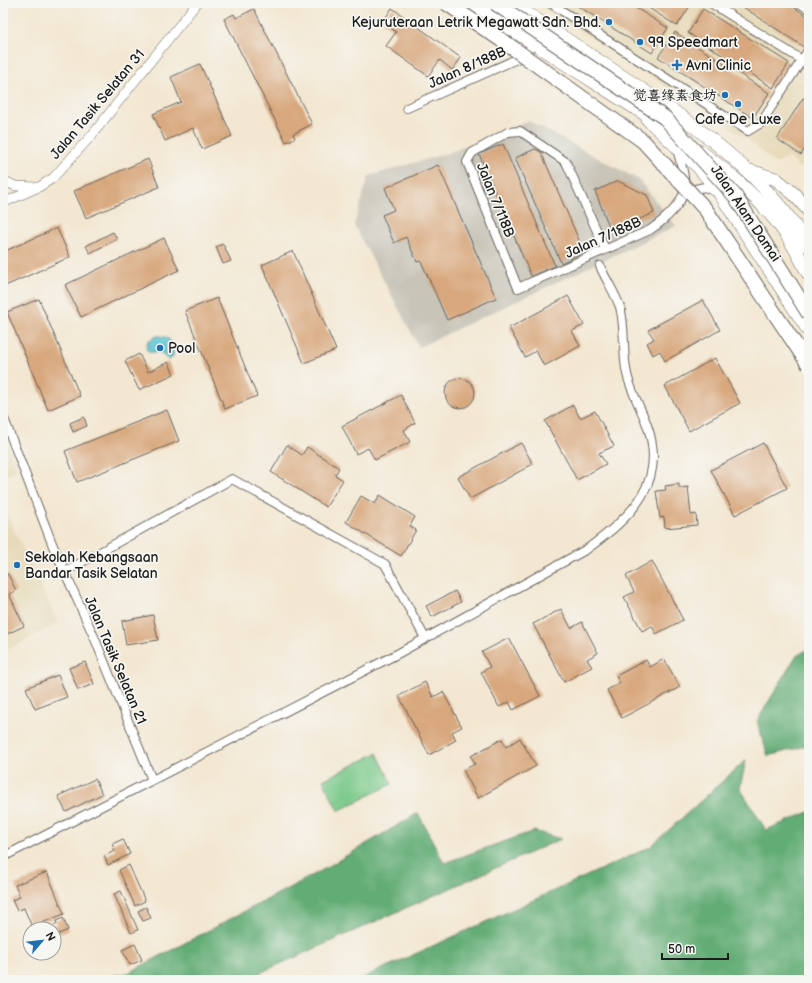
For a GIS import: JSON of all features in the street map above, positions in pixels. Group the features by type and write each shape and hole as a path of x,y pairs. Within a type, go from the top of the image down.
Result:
{"highway":[{"path":"446,3 503,40 643,141 706,210 809,365"},
{"path":"472,3 534,45 629,103 684,140 732,176 756,200 809,247"},
{"path":"495,3 665,118 735,196 809,314"},
{"path":"511,3 675,111 704,133 748,171 778,202 793,234 809,275"},
{"path":"748,171 776,179 794,194 809,211"}],"main road":[{"name":"Jalan Alam Damai","path":"629,103 698,168 718,194 809,333"}],"street":[{"name":"Jalan Tasik Selatan 31","path":"3,204 40,187 53,178 92,135 197,3"},
{"path":"550,3 748,131 761,123 809,49"},
{"path":"711,3 802,60"},
{"path":"799,3 809,9"},
{"name":"Jalan 8/188B","path":"407,108 519,58 534,45"},
{"name":"Jalan 7/118B","path":"518,288 467,162 472,152 508,132 520,131 566,162 605,249"},
{"path":"677,148 682,166 684,192 705,187 718,194"},
{"path":"3,180 15,186 40,187"},
{"name":"Jalan 7/188B","path":"518,288 650,230 662,222 676,205 684,192"},
{"path":"3,856 426,638 587,549 611,532 633,510 648,489 654,469 654,450 648,425 627,374 620,308 600,266"},
{"name":"Jalan Tasik Selatan 21","path":"3,416 64,572 98,646 152,780"},
{"path":"64,572 232,479 385,564 426,638"}],"shaded area":[{"path":"537,3 809,3 809,157 800,168 788,157 776,164 746,138"},
{"path":"529,121 639,180 676,226 419,347 354,225 369,176 448,153"},
{"path":"3,432 17,470 3,477"},
{"name":"Sekolah Kebangsaan Bandar Tasik Selatan","path":"3,506 58,623 3,652"}],"green space":[{"path":"809,649 809,745 768,756 757,721 796,656"},
{"path":"377,753 392,784 338,811 323,780"},
{"path":"746,760 740,788 766,830 809,812 809,980 358,980 650,847"},
{"path":"418,813 444,863 534,831 561,839 244,980 92,980 128,973 319,872"}],"water":[{"name":"Pool","path":"157,336 166,337 169,339 174,349 172,358 168,360 161,352 150,352 146,349 148,341"}],"building":[{"path":"573,3 628,3 668,28 652,53"},
{"path":"641,3 692,3 677,26"},
{"path":"737,3 787,3 809,17 809,27 805,33 809,36 809,40 804,47"},
{"path":"392,8 461,58 452,70 440,60 428,76 386,46 396,32 383,22"},
{"path":"254,9 312,124 293,134 295,138 286,142 224,19 234,14 236,18"},
{"path":"703,9 789,63 773,88 688,33"},
{"path":"675,32 769,93 753,118 658,57"},
{"path":"200,64 232,136 202,149 193,128 165,141 153,114 181,102 171,77"},
{"path":"803,98 809,102 809,142 801,155 777,139"},
{"path":"503,144 555,266 531,276 479,154"},
{"path":"535,149 541,152 584,252 561,263 515,158"},
{"path":"148,159 159,187 86,218 74,191"},
{"path":"438,165 496,298 447,320 421,261 417,262 406,237 394,243 382,215 394,210 385,188"},
{"path":"618,181 647,195 654,213 611,231 595,191"},
{"path":"57,228 70,257 3,287 3,252"},
{"path":"113,232 117,239 90,253 86,246"},
{"path":"164,238 179,270 81,317 65,285"},
{"path":"223,244 231,261 223,264 216,247"},
{"path":"293,251 336,350 304,363 262,265"},
{"path":"568,296 584,325 572,331 580,346 544,366 536,351 525,357 509,328"},
{"path":"217,298 257,396 225,409 185,311"},
{"path":"39,299 80,396 48,410 7,312"},
{"path":"703,300 720,330 665,361 660,351 653,355 647,343 654,339 648,330"},
{"path":"139,354 148,372 168,362 174,374 139,390 125,361"},
{"path":"715,358 740,403 689,431 665,386"},
{"path":"460,378 470,383 475,393 470,403 460,408 450,403 445,393 450,383"},
{"path":"401,395 415,423 404,430 410,442 375,460 368,448 356,454 342,426"},
{"path":"573,405 580,418 595,411 614,446 599,453 606,464 577,480 545,421"},
{"path":"167,410 179,441 77,482 65,451"},
{"path":"84,417 87,426 73,432 70,423"},
{"path":"521,443 533,464 470,499 458,477"},
{"path":"763,443 787,488 735,515 711,470"},
{"path":"287,445 302,455 307,447 339,468 335,475 343,480 326,507 271,472"},
{"path":"679,484 679,488 688,487 691,515 696,514 697,525 665,528 664,517 660,518 656,491 666,490 665,486"},
{"path":"380,495 415,517 410,526 416,530 401,556 346,522 361,496 375,504"},
{"path":"652,561 683,620 656,634 652,626 642,631 624,597 634,592 626,576"},
{"path":"8,574 16,591 9,594 24,626 7,634 3,626 3,576"},
{"path":"455,591 461,602 432,617 426,606"},
{"path":"561,609 571,628 582,622 598,653 587,659 592,667 564,682 533,624"},
{"path":"153,615 158,640 126,645 122,621"},
{"path":"509,638 540,696 513,710 509,702 499,707 481,672 490,667 482,652"},
{"path":"664,659 680,687 622,718 607,690 620,683 616,676 646,660 650,667"},
{"path":"85,662 94,684 78,690 69,668"},
{"path":"58,675 67,697 35,709 26,688"},
{"path":"425,682 433,697 443,692 462,727 452,732 456,740 429,755 399,696"},
{"path":"520,738 536,766 478,798 463,770 475,764 471,756 502,739 506,747"},
{"path":"95,779 102,794 66,812 58,796"},
{"path":"123,839 130,854 108,865 104,856 115,851 112,844"},
{"path":"129,865 145,901 135,906 119,870"},
{"path":"47,872 64,914 47,921 29,921 24,908 17,911 12,900 20,897 15,885"},
{"path":"121,891 138,930 131,933 114,894"},
{"path":"146,907 151,918 143,921 138,911"},
{"path":"63,918 68,930 62,933 62,921 56,921"},
{"path":"135,944 142,960 130,965 122,950"}],"place":[{"name":"Kejuruteraan Letrik Megawatt Sdn. Bhd.","path":"609,22"},
{"name":"99 Speedmart","path":"640,42"},
{"name":"Avni Clinic","path":"677,65"},
{"name":"觉喜缘素食坊","path":"725,95"},
{"name":"Cafe De Luxe","path":"738,104"},
{"name":"Pool","path":"160,348"},
{"name":"Sekolah Kebangsaan Bandar Tasik Selatan","path":"17,565"}]}
